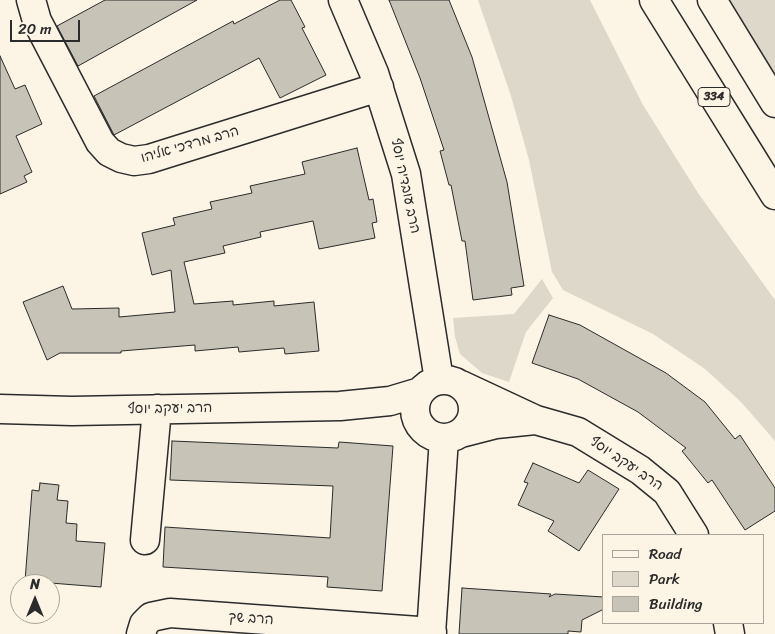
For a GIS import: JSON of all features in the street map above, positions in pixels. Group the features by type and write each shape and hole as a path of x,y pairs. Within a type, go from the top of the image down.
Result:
{"street":[{"name":"הרב מרדכי אליהו","path":"31,0 37,21 100,142 109,152 121,158 134,161 150,159 379,87"},
{"name":"הרב עובדיה יוסף","path":"343,0 379,87 406,174 440,386"},
{"name":"334","path":"654,0 775,195"},
{"path":"712,0 775,102"},
{"path":"440,386 470,395 473,409 470,423 452,436 426,433 418,423 414,404 440,386"},
{"name":"הרב יעקב יוסף","path":"0,409 340,406 390,401 440,386 536,420 578,432 640,470 667,492 693,534"},
{"name":"הרב יעקב יוסף","path":"340,406 418,423"},
{"path":"145,540 157,409"},
{"name":"הרב יעקב יוסף","path":"452,436 496,424 536,420"},
{"path":"432,633 452,436"},
{"name":"הרב שך","path":"141,634 144,624 151,616 170,613 432,633"}],"green space":[{"path":"478,0 590,0 643,105 698,193 775,300 775,441 741,402 705,369 653,334 563,290 552,272 529,160 511,96"},
{"path":"726,0 775,0 775,76"},
{"path":"542,279 553,298 526,332 509,382 482,373 460,354 455,337 453,318 514,314"}],"building":[{"path":"105,0 197,0 78,66 57,26"},
{"path":"280,0 291,0 305,27 302,28 326,75 280,98 259,58 114,135 94,96 233,21 234,24"},
{"path":"389,0 449,0 472,57 507,182 524,286 511,288 512,295 473,300 465,241 462,241 451,185 449,185 440,151 444,150 420,78"},
{"path":"0,56 15,89 25,85 42,124 16,136 32,172 24,176 27,182 0,194"},
{"path":"357,148 369,200 373,199 377,222 372,223 375,238 319,249 313,221 260,232 261,237 223,246 225,253 184,262 194,304 233,301 233,305 274,301 274,306 314,302 319,351 285,354 284,348 239,352 238,347 195,351 195,345 121,351 121,353 60,353 47,360 23,302 63,286 72,309 119,308 119,317 175,312 171,270 152,275 142,233 175,225 173,218 212,209 210,202 252,193 250,186 305,174 302,162"},
{"path":"549,315 580,325 666,373 705,402 735,439 740,435 775,488 775,511 745,530 712,480 708,483 682,451 686,448 638,412 578,379 532,363"},
{"path":"172,441 338,448 339,442 393,446 382,591 327,587 328,577 163,567 165,527 330,538 333,486 170,480"},
{"path":"533,463 579,483 588,470 619,489 579,551 548,531 554,521 518,505 528,483 524,482"},
{"path":"40,483 59,485 57,500 68,501 66,523 77,524 76,541 105,543 101,587 60,584 60,574 26,574 32,490 39,491"},
{"path":"462,588 551,594 549,597 555,594 602,597 602,610 582,620 581,632 568,631 568,634 459,634"}]}
